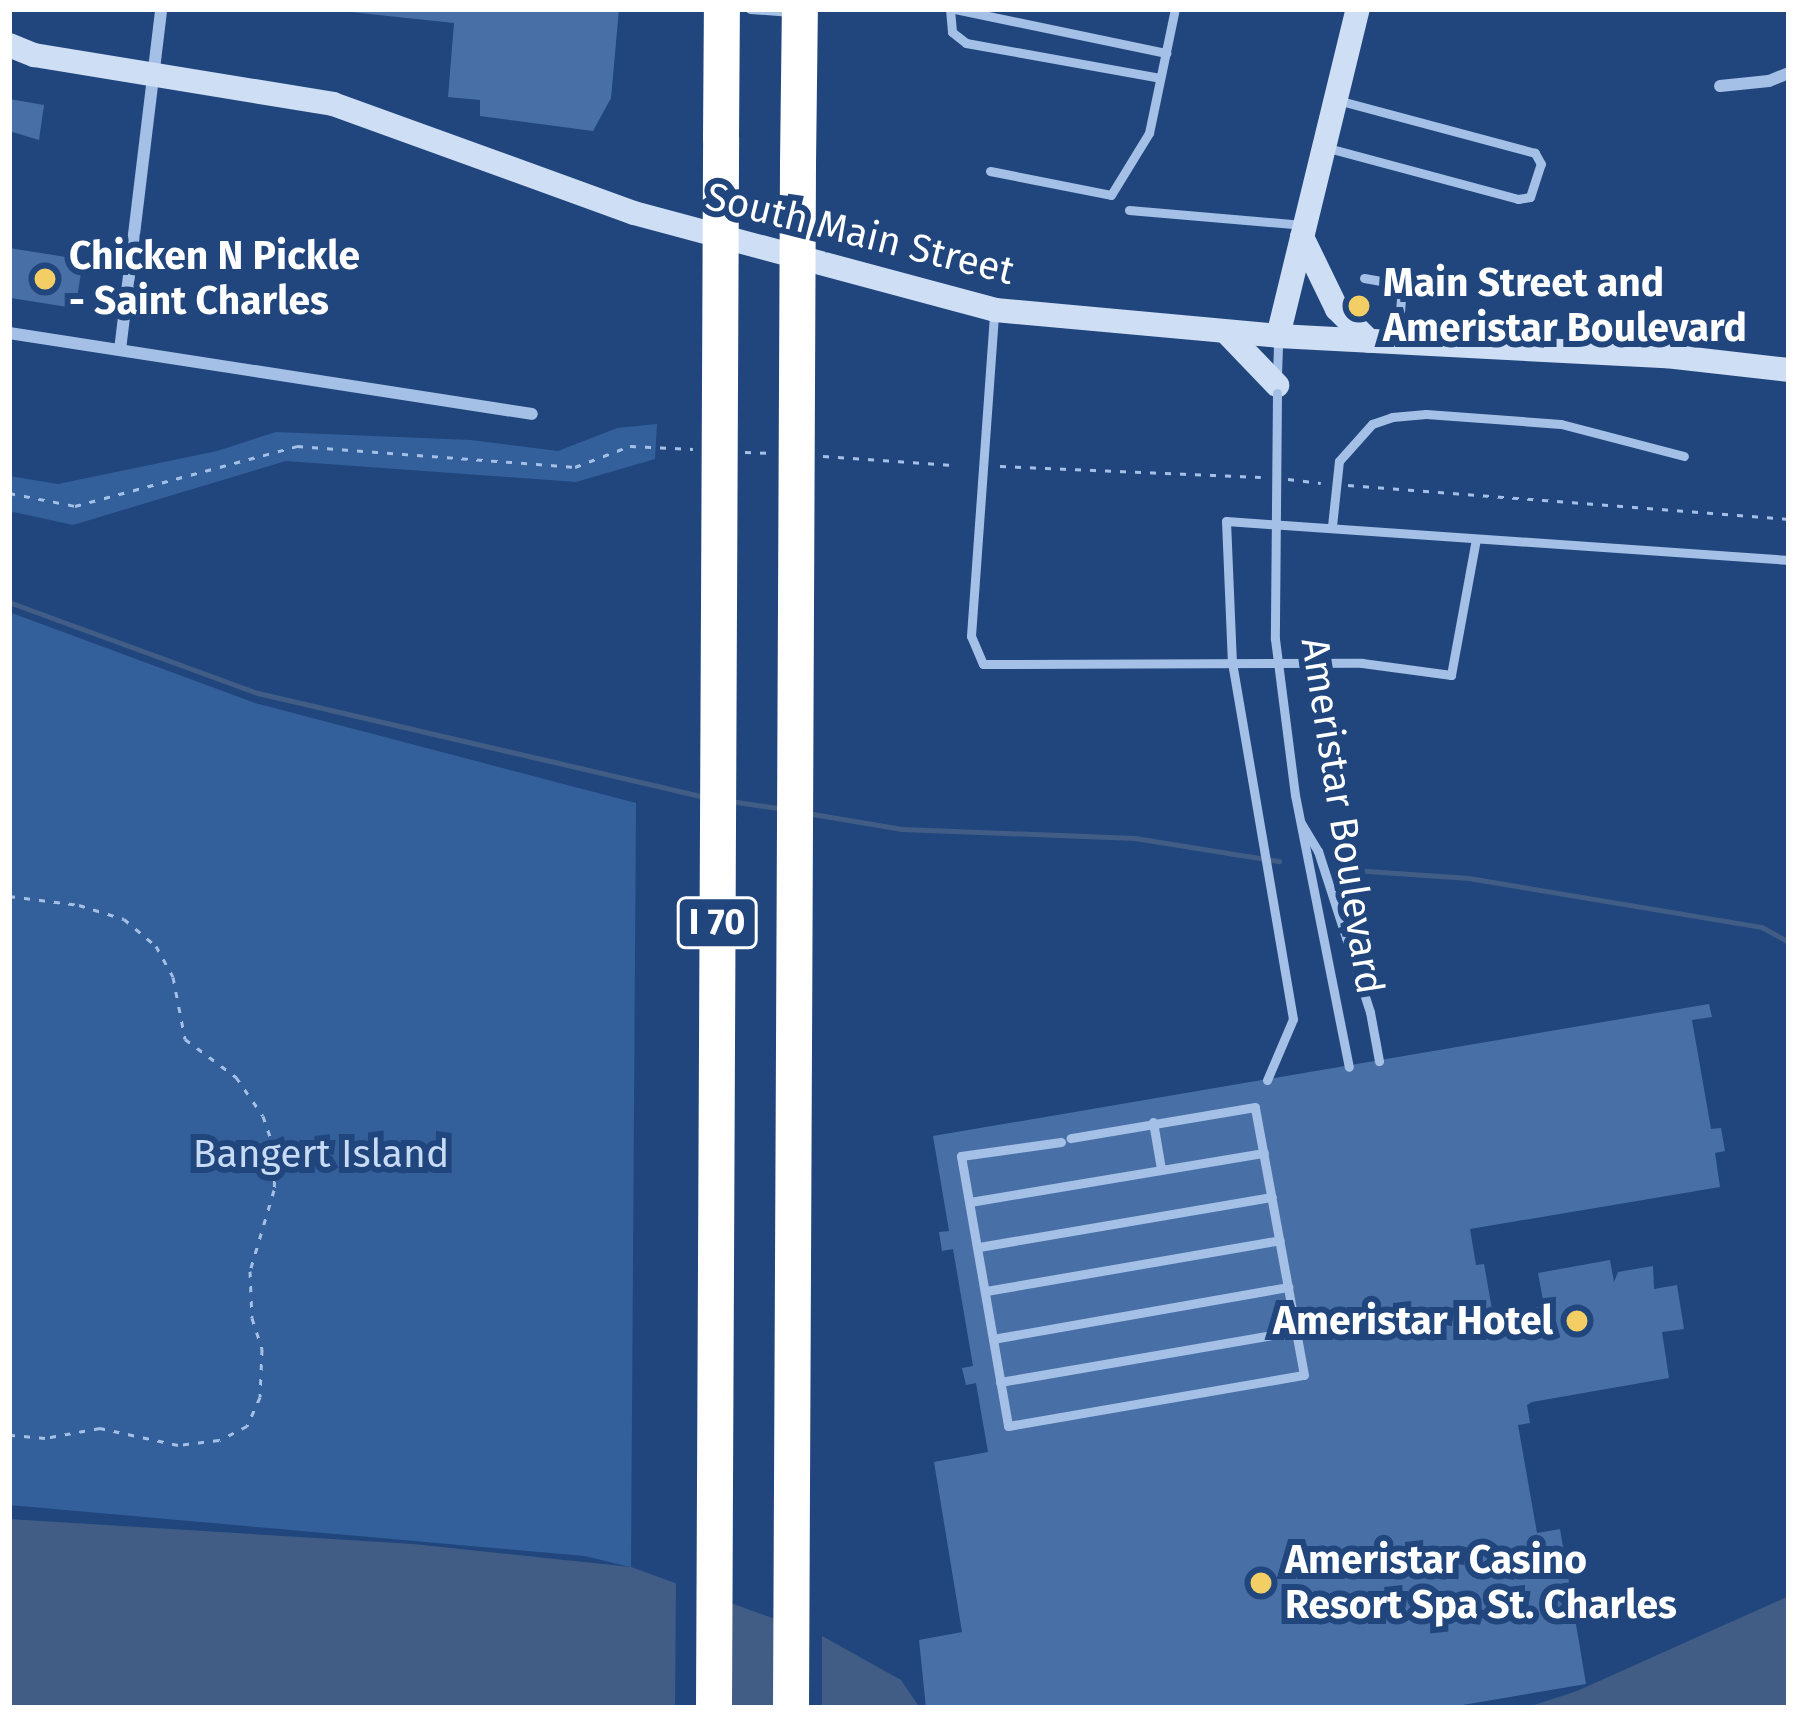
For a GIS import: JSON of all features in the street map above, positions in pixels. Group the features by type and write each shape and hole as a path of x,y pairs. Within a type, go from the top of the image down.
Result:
{"highway":[{"name":"I 70","path":"714,1708 722,9"},
{"name":"I 70","path":"791,1708 800,10"}],"street":[{"path":"120,350 161,9"},
{"name":"Ameristar Boulevard","path":"1277,336 1358,9"},
{"name":"South Main Street","path":"9,45 34,55 333,104 634,213 995,310 1277,336 1666,356 1789,370"},
{"path":"1720,86 1769,81 1789,73"},
{"path":"1304,231 1337,309 1369,340"},
{"path":"1226,332 1277,389"},
{"path":"9,333 532,415"}],"lane":[{"path":"750,9 800,10"},
{"path":"1160,78 965,44 952,32 953,9 1166,52"},
{"path":"990,171 1111,195 1149,133 1175,9"},
{"path":"1324,146 1518,199 1530,197 1541,164 1535,153 1336,100"},
{"path":"1129,210 1304,231"},
{"path":"1364,278 1449,293"},
{"path":"1397,342 1402,285"},
{"path":"995,310 971,636 983,664 1361,663 1451,675 1476,539"},
{"name":"Ameristar Boulevard","path":"1277,336 1275,639 1299,820 1349,1067"},
{"path":"1332,526 1339,461 1372,424 1426,414 1562,424 1684,456"},
{"path":"1267,1080 1294,1019 1232,664 1226,520 1789,560"},
{"path":"1299,820 1318,851 1370,1012 1379,1061"},
{"path":"1255,1107 1304,1375 1008,1426 962,1156 1153,1122 1255,1107"},
{"path":"1153,1122 1161,1169"},
{"path":"970,1202 1264,1153"},
{"path":"979,1247 1272,1197"},
{"path":"986,1291 1280,1240"},
{"path":"993,1339 1288,1287"},
{"path":"1000,1382 1296,1331"}],"path":[{"path":"9,493 75,506 297,446 575,467 630,446 696,449"},
{"path":"740,452 784,454"},
{"path":"806,455 952,465"},
{"path":"1000,466 1274,477 1789,519"},
{"path":"9,896 79,905 124,919 156,946 173,977 185,1039 236,1077 263,1116 275,1151 274,1190 250,1271 252,1318 262,1349 260,1397 247,1426 219,1440 178,1445 100,1428 46,1438 9,1435"}],"green space":[{"path":"657,424 655,459 576,482 286,461 73,525 9,511 9,476 58,484 217,451 276,432 471,440 558,451 617,428"},
{"name":"Bangert Island","path":"9,612 255,703 636,803 631,1567 584,1556 9,1505"}],"shaded area":[{"path":"9,1519 413,1544 631,1567 822,1636 901,1680 920,1708 9,1708"},
{"path":"1789,1596 1789,1708 1525,1708 1577,1691"}],"pier":[{"path":"676,1577 732,1597 732,1708 675,1708"},
{"path":"775,1613 822,1630 822,1708 775,1708"}],"building":[{"path":"323,9 619,9 611,98 593,131 480,116 480,100 448,97 454,23"},
{"name":"Chicken N Pickle - Saint Charles","path":"9,99 44,105 39,140 9,131"},
{"name":"Chicken N Pickle - Saint Charles","path":"9,248 83,260 75,308 9,298"},
{"path":"1709,1004 1712,1017 1692,1020 1711,1129 1721,1128 1725,1151 1715,1153 1720,1187 1470,1229 1476,1265 1484,1264 1493,1315 1544,1306 1538,1273 1610,1260 1614,1282 1618,1272 1653,1266 1654,1289 1677,1285 1684,1329 1662,1332 1669,1378 1532,1402 1527,1405 1530,1423 1518,1425 1537,1533 1560,1529 1586,1684 1445,1708 926,1708 919,1640 962,1632 934,1462 988,1452 976,1383 966,1385 962,1368 973,1366 953,1249 942,1251 939,1232 949,1231 933,1136"}],"waterway":[{"path":"9,602 258,693 701,796"},
{"path":"730,801 778,808"},
{"path":"807,813 902,829 1135,838 1279,861"},
{"path":"1338,869 1469,878 1762,927 1789,942"}],"place":[{"name":"Chicken N Pickle - Saint Charles","path":"45,279"},
{"name":"Main Street and Ameristar Boulevard","path":"1359,306"},
{"name":"Ameristar Hotel","path":"1577,1321"},
{"name":"Ameristar Casino Resort Spa St. Charles","path":"1261,1583"}]}
